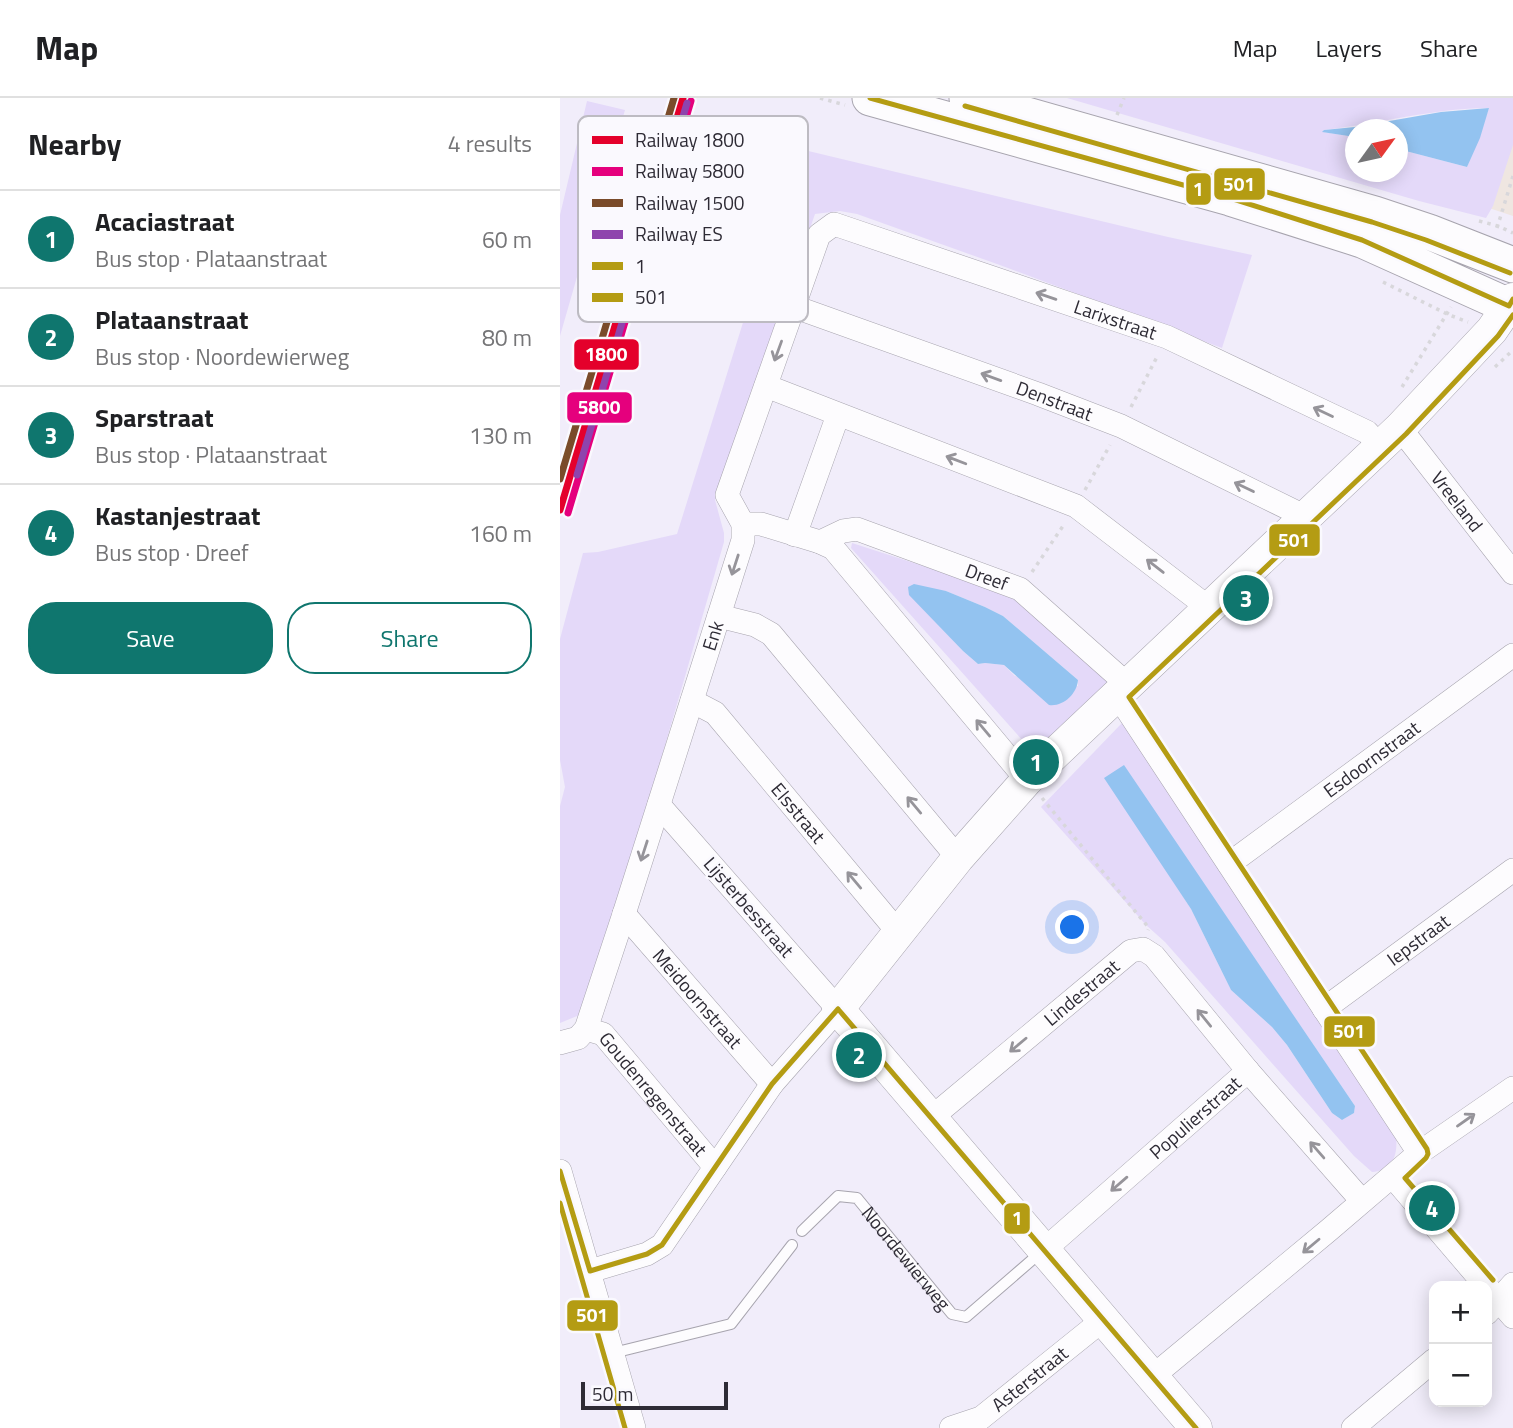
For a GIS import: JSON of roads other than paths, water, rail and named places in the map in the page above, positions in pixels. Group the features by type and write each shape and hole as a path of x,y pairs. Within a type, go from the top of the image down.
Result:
{"main road":[{"path":"870,98 1230,198 1362,240 1512,305"},
{"path":"967,98 1375,214 1513,265"}],"street":[{"name":"Larixstraat","path":"808,268 819,235 834,224 1167,337 1367,432 1391,438"},
{"path":"590,1271 647,1254 662,1245 772,1084 838,1009 958,858 1027,780 1391,438 1512,305"},
{"name":"Denstraat","path":"808,312 1121,426 1306,517"},
{"path":"789,322 727,495 743,524 761,524 832,548 1027,780"},
{"path":"766,386 1076,506 1209,608"},
{"path":"795,535 838,415"},
{"name":"Vreeland","path":"1391,438 1513,573"},
{"name":"Enk","path":"586,1029 743,540 743,524"},
{"name":"Dreef","path":"820,542 843,531 856,529 1020,589 1123,691 1229,864 1419,1153"},
{"path":"719,616 755,625 771,634 958,858"},
{"name":"Esdoornstraat","path":"1229,864 1513,654"},
{"name":"Elsstraat","path":"692,701 715,713 898,932"},
{"name":"Lijsterbesstraat","path":"659,805 838,1009"},
{"name":"Iepstraat","path":"1324,1009 1513,870"},
{"name":"Meidoornstraat","path":"624,914 772,1084"},
{"name":"Lindestraat","path":"931,1118 1131,951 1143,949 1154,956 1248,1070"},
{"path":"838,1009 1196,1428"},
{"path":"560,1043 578,1038 586,1029"},
{"name":"Goudenregenstraat","path":"586,1029 603,1034 715,1167"},
{"name":"Populierstraat","path":"1044,1250 1248,1070 1362,1201"},
{"path":"1152,1377 1419,1153 1513,1088"},
{"path":"560,1171 635,1428"},
{"path":"1392,1177 1497,1298"},
{"name":"Asterstraat","path":"951,1428 981,1418 1104,1320"},
{"path":"1353,1428 1429,1364"}],"lane":[{"name":"Noordewierweg","path":"802,1231 838,1196 858,1198 952,1314 966,1317 1044,1250"},
{"path":"613,1353 731,1324 792,1245"}],"water":[{"path":"1489,108 1467,167 1408,152 1408,119 1401,119"},
{"path":"1345,128 1345,135 1322,132"},
{"path":"914,584 946,591 1003,616 1078,680 1072,695 1064,702 1049,705 1004,665 978,664 909,595 908,587"},
{"path":"1124,765 1355,1106 1354,1113 1342,1120 1332,1113 1287,1045 1272,1027 1231,990 1191,909 1104,778"}],"rail line":[{"name":"1500","path":"669,116 674,98"},
{"name":"1800","path":"678,116 683,98"},
{"name":"5800","path":"687,116 691,101"},
{"name":"ES","path":"683,116 687,103"},
{"name":"1500","path":"560,479 607,322"},
{"name":"1800","path":"560,510 616,322"},
{"name":"ES","path":"577,475 622,322"},
{"name":"5800","path":"568,513 625,322"}],"place":[{"name":"Sparstraat","path":"1246,598"},
{"name":"Acaciastraat","path":"1036,762"},
{"name":"Plataanstraat","path":"859,1055"},
{"name":"Kastanjestraat","path":"1432,1208"}]}
